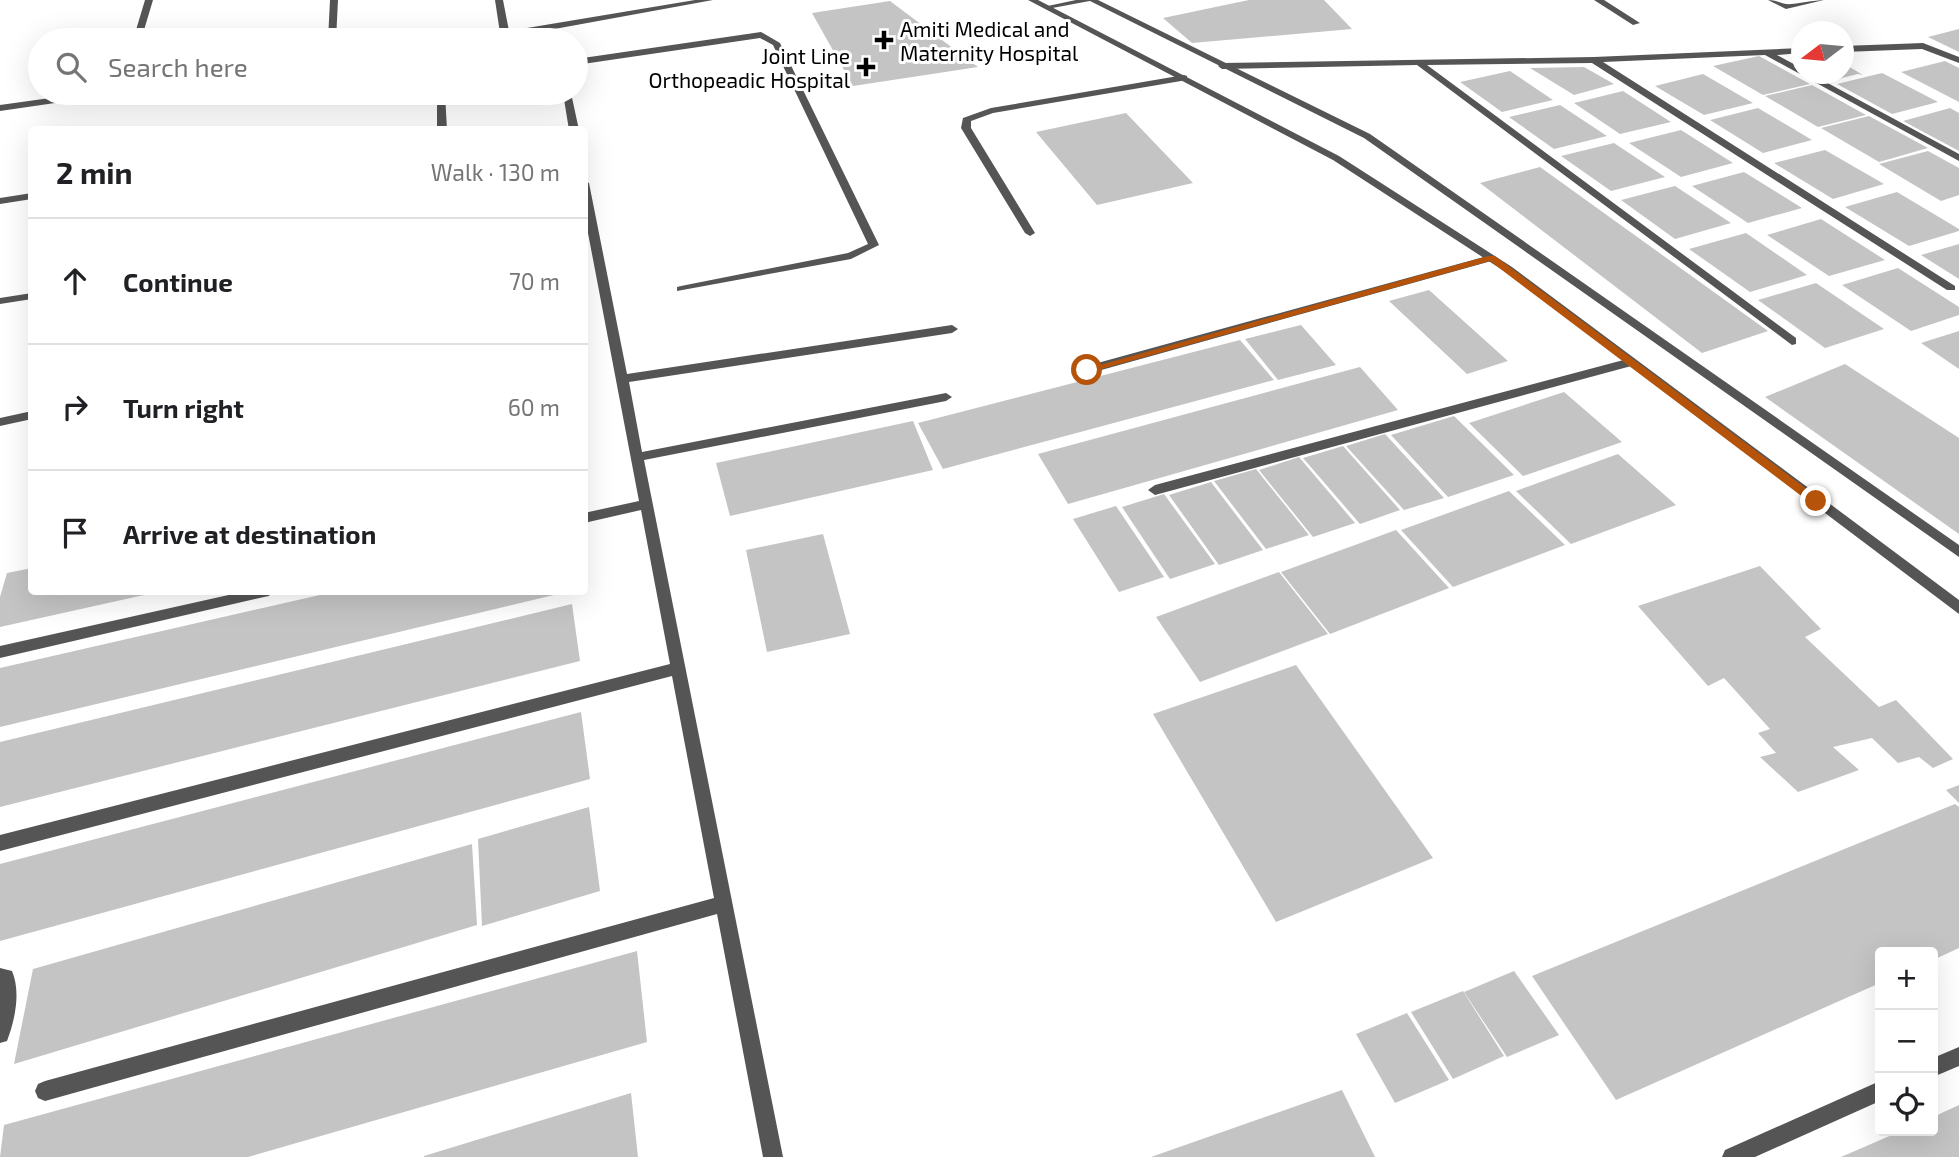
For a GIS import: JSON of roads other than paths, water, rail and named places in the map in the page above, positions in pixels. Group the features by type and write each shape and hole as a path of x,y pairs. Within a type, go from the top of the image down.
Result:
{"street":[{"path":"141,28 149,0"},
{"path":"333,28 334,0"},
{"path":"499,0 504,28"},
{"path":"555,28 709,0"},
{"path":"1032,0 1336,158 1492,258 1959,608"},
{"path":"1047,7 1091,0 1367,136 1959,552"},
{"path":"1598,0 1636,23"},
{"path":"1772,0 1786,7 1819,0"},
{"path":"588,60 761,36 776,43 874,245 851,256 681,289"},
{"path":"1854,49 1923,46 1959,60"},
{"path":"1222,66 1594,60 1791,52"},
{"path":"1768,53 1791,65"},
{"path":"1594,60 1951,288"},
{"path":"1420,64 1793,341"},
{"path":"1030,233 966,128 966,120 991,111 1184,79"},
{"path":"1825,84 1959,158"},
{"path":"0,107 28,103"},
{"path":"441,105 442,126"},
{"path":"569,105 573,126"},
{"path":"2,201 28,197"},
{"path":"588,203 773,1157"},
{"path":"1087,370 1492,258"},
{"path":"0,301 28,297"},
{"path":"623,379 952,329"},
{"path":"1155,491 1631,362"},
{"path":"637,457 946,397"},
{"path":"0,422 28,416"},
{"path":"588,517 647,504"},
{"path":"0,652 251,595"},
{"path":"0,843 678,668"},
{"path":"45,1091 724,904"},
{"path":"0,977 6,977 9,992 0,1034"},
{"path":"1938,1066 1959,1056"},
{"path":"1732,1157 1875,1093"}],"place":[{"name":"Amiti Medical and Maternity Hospital","path":"884,40"},
{"name":"Joint Line Orthopeadic Hospital","path":"866,67"}]}
